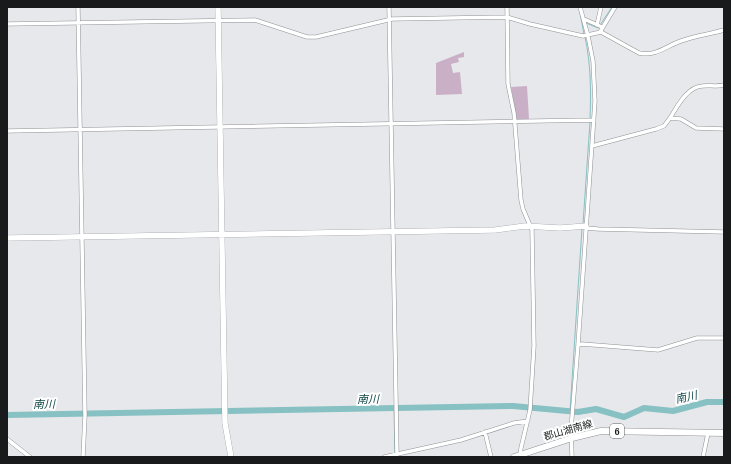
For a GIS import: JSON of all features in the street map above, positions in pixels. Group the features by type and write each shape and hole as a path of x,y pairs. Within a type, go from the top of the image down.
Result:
{"main road":[{"name":"郡山湖南線","path":"518,456 572,438 601,431 724,433"}],"street":[{"path":"78,7 85,411 82,457"},
{"path":"218,7 225,415 226,432 231,457"},
{"path":"389,7 397,455"},
{"path":"507,7 508,84 515,121 521,200 523,209 532,230 534,346 530,410 518,456"},
{"path":"572,457 571,429 592,146 591,120 594,73 584,20 580,7"},
{"path":"597,25 601,7"},
{"path":"600,32 615,7"},
{"path":"7,24 259,20 316,38 390,20 507,17 530,24 586,36 600,32 639,52 646,54 662,51 680,41 724,30"},
{"path":"584,20 602,27"},
{"path":"592,146 662,127 666,124 682,99 694,89 700,86 716,87 724,85"},
{"path":"670,118 681,119 696,128 724,129"},
{"path":"7,131 591,120"},
{"path":"7,238 495,230 520,226 724,232"},
{"path":"578,345 582,344 658,350 697,338 724,338"},
{"path":"384,457 461,440 514,422 528,421"},
{"path":"485,432 491,457"},
{"path":"703,457 708,433"},
{"path":"7,439 28,456"}],"shaded area":[{"path":"464,52 464,57 458,58 459,62 451,64 453,73 460,72 462,94 436,95 436,63"},
{"path":"527,86 529,119 517,120 511,87"}],"waterway":[{"path":"600,25 612,7"},
{"path":"580,13 584,34"},
{"path":"586,23 598,28"},
{"path":"585,37 590,78 590,119"},
{"path":"583,224 590,122"},
{"path":"570,411 582,228"},
{"name":"南川","path":"7,415 513,406 578,412 596,409 624,417 644,408 673,411 707,402 724,402"},
{"path":"394,409 395,453"}]}
